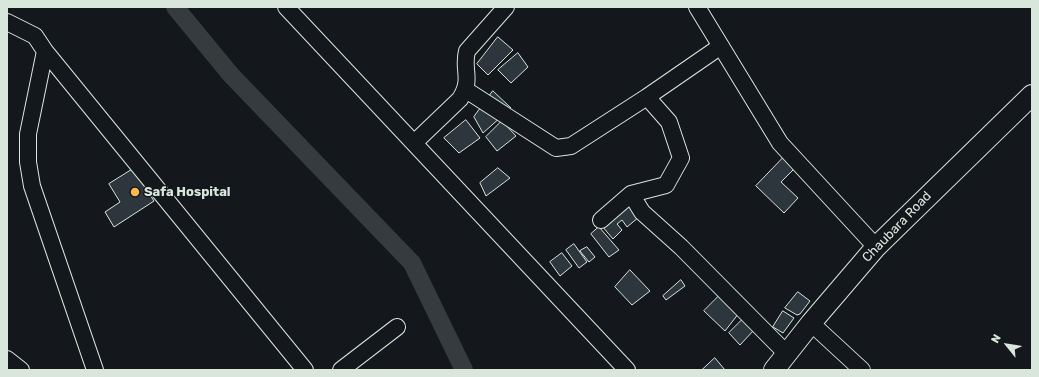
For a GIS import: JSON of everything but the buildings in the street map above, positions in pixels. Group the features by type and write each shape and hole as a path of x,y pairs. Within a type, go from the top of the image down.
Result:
{"street":[{"path":"286,7 627,370"},
{"path":"414,143 460,99 466,90 467,80 465,58 467,51 506,7"},
{"path":"696,7 780,143 876,247"},
{"path":"7,22 35,36 45,51 305,370"},
{"path":"466,90 556,148 571,146 647,97 721,46"},
{"path":"45,51 28,134 28,162 32,186 95,370"},
{"name":"Chaubara Road","path":"774,370 811,323 876,247 1032,95"},
{"path":"601,220 631,194 666,185 682,158 669,122 647,97"},
{"path":"631,194 642,212 681,247 787,354"},
{"path":"811,323 862,370"},
{"path":"341,370 397,327"},
{"path":"7,358 21,370"}],"waterway":[{"path":"175,7 231,75 412,263 464,370"}],"place":[{"name":"Safa Hospital","path":"135,192"}]}
